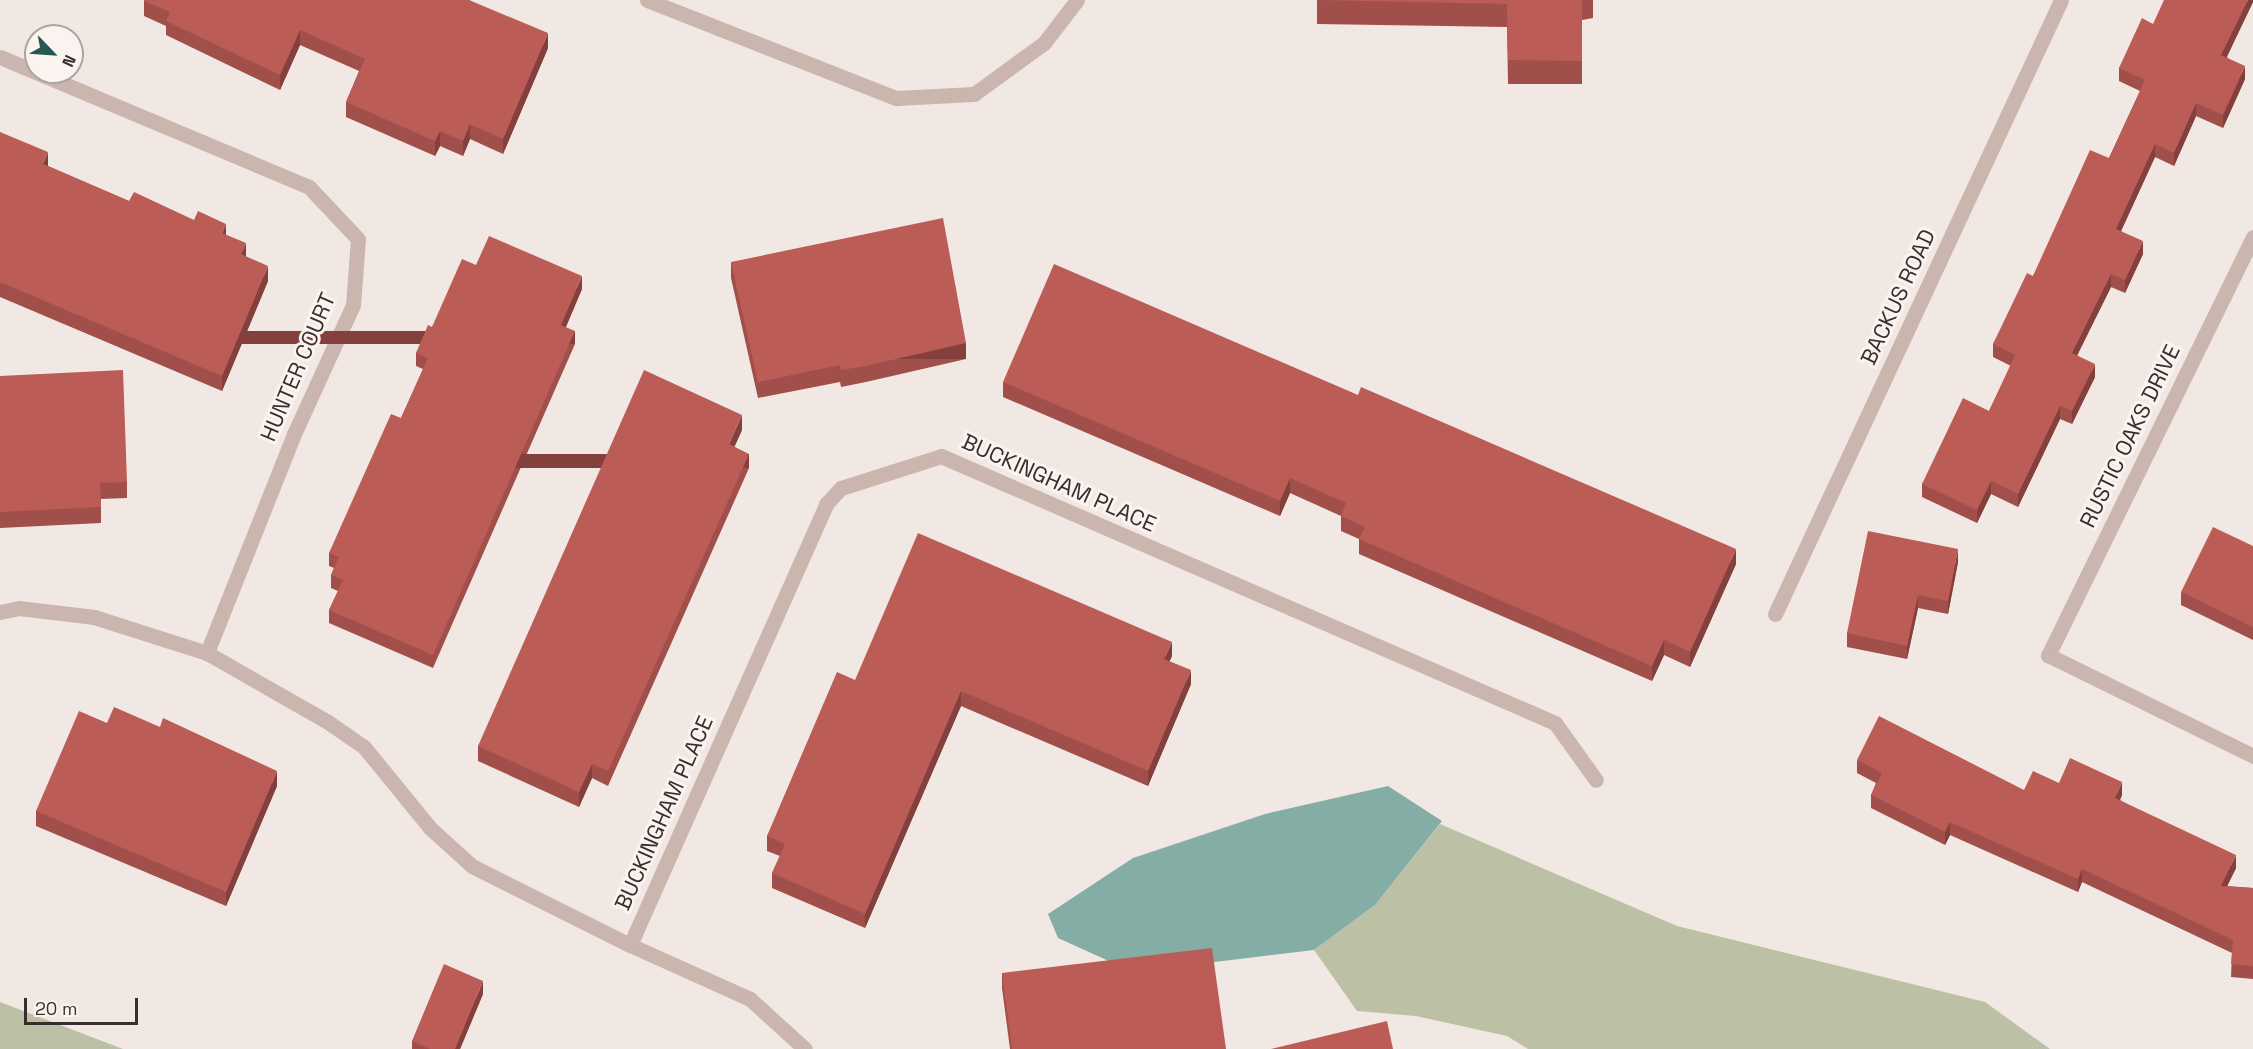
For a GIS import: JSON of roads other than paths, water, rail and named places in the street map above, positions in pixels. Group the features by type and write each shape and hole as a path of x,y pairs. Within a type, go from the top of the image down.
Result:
{"street":[{"path":"647,0 896,98 974,94 1044,43 1077,0"},
{"name":"BACKUS ROAD","path":"1774,614 2061,0"},
{"name":"HUNTER COURT","path":"0,57 309,187 358,239 353,305 294,434 207,653"},
{"name":"RUSTIC OAKS DRIVE","path":"2253,237 2048,656 2253,756"},
{"name":"BUCKINGHAM PLACE","path":"630,945 826,504 841,488 941,456 1556,723 1596,780"},
{"path":"0,612 19,608 94,617 207,653 328,722 364,747 430,828 472,866 630,945 750,999 805,1049"}],"water":[{"path":"1388,786 1442,821 1375,905 1314,950 1133,972 1058,938 1048,914 1133,858 1265,814"}]}
